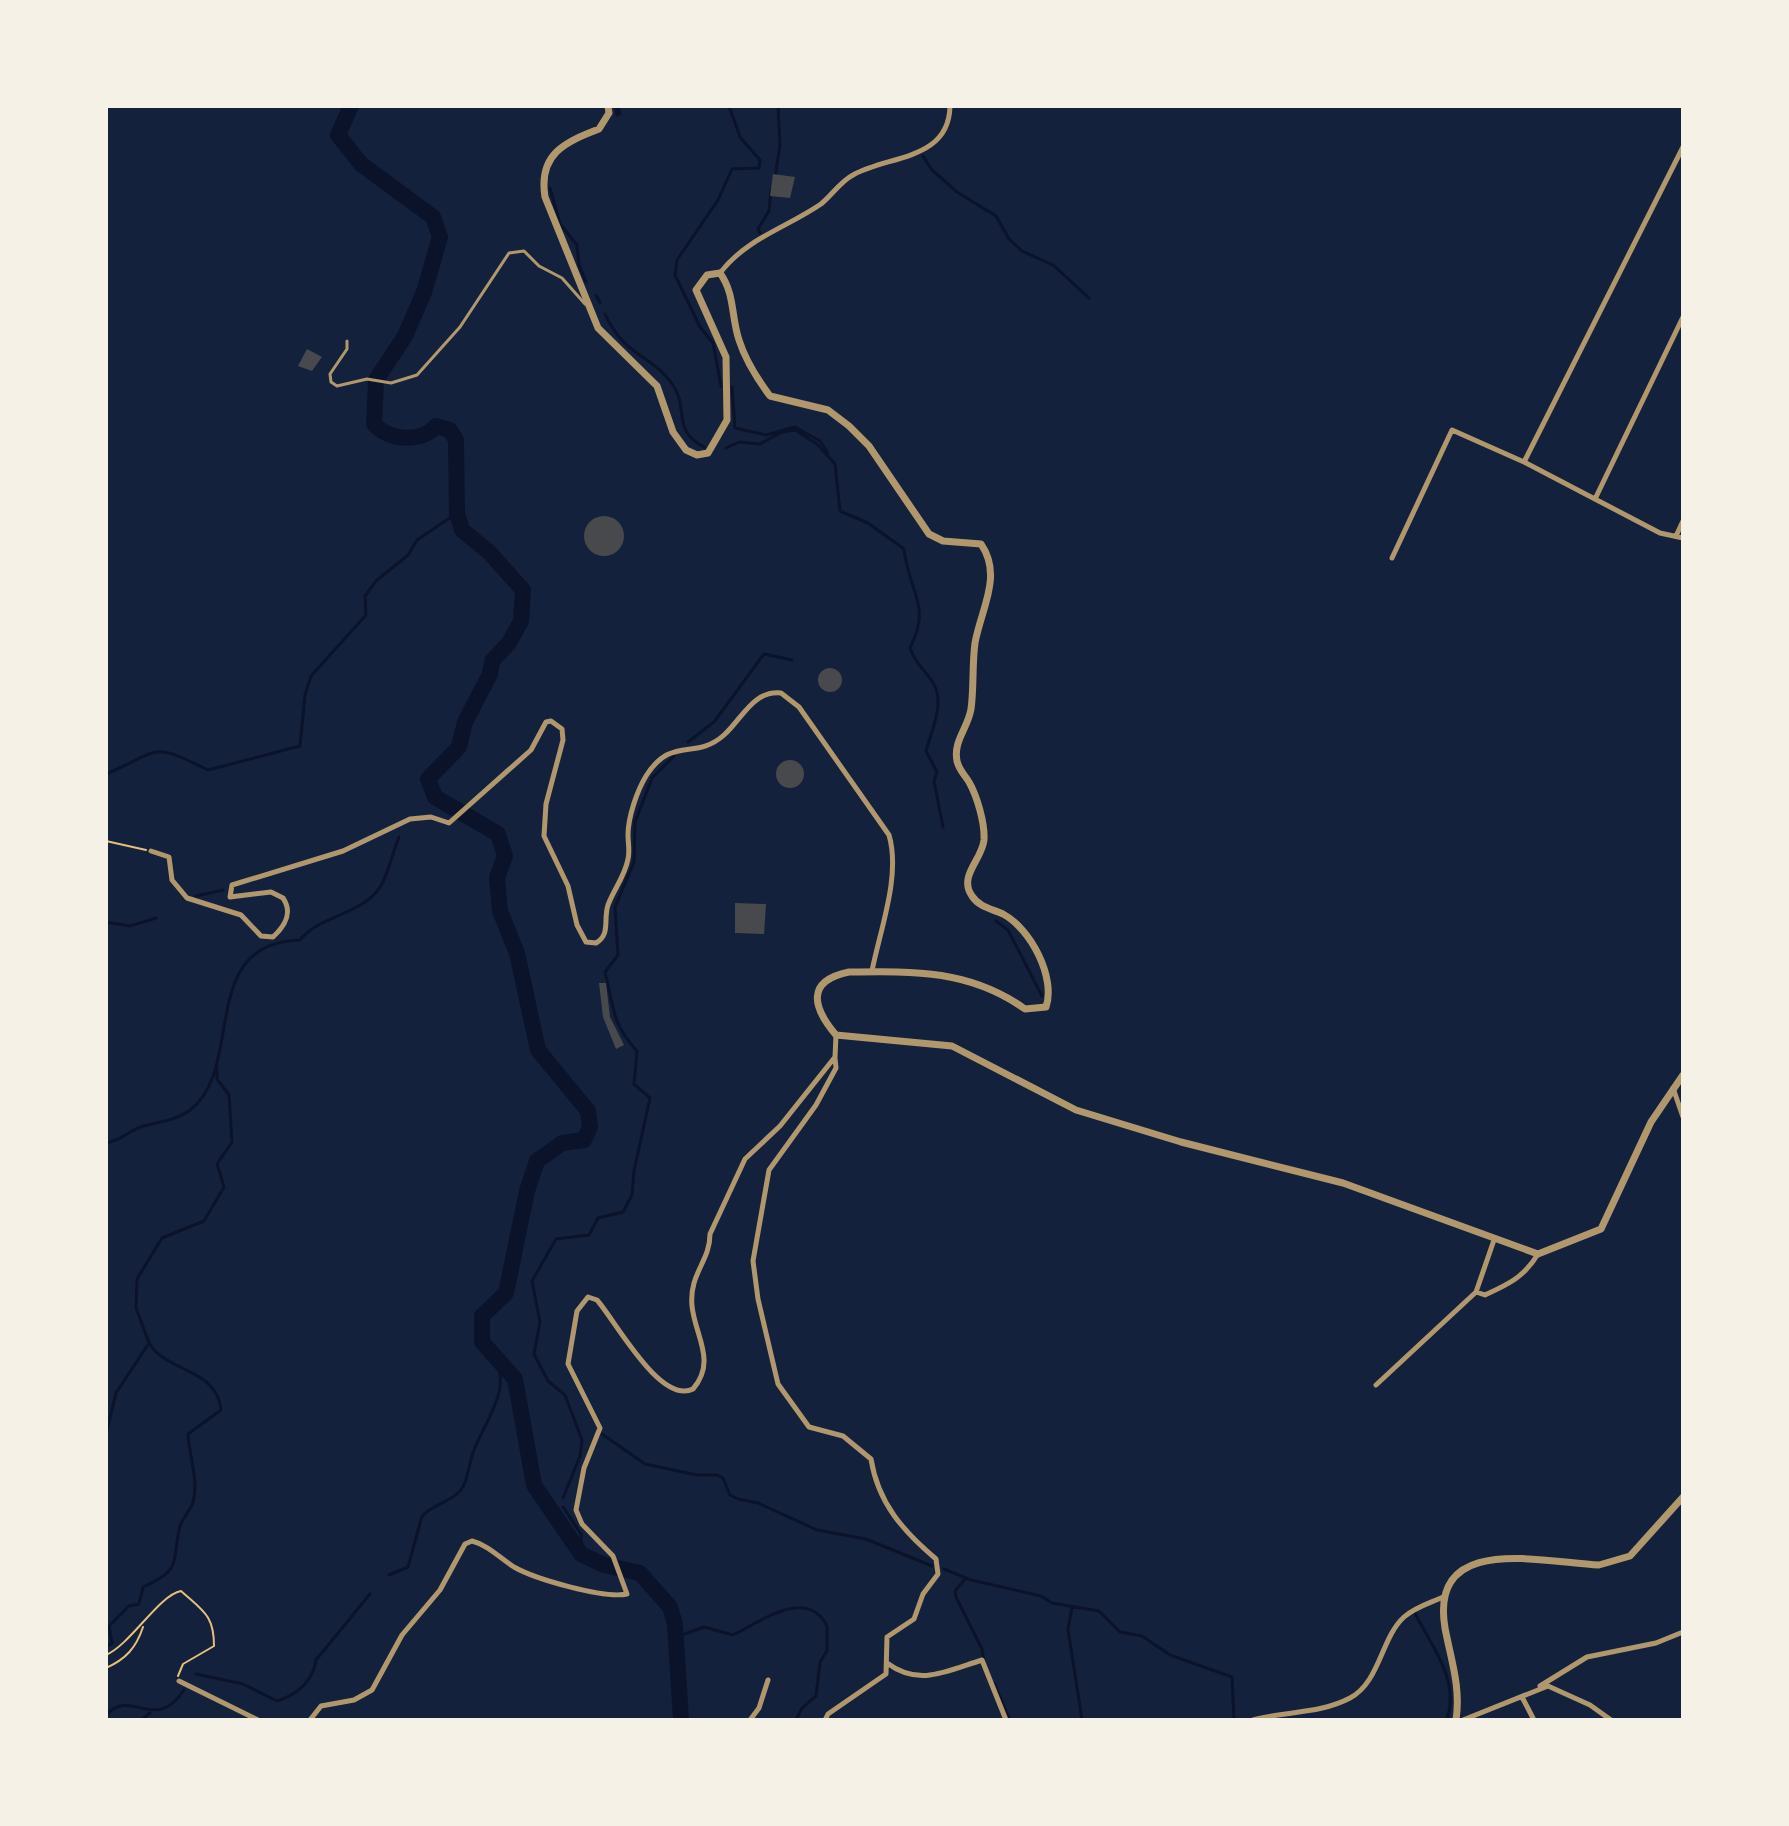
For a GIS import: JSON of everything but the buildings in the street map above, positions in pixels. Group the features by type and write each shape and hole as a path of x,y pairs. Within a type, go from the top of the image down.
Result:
{"street":[{"path":"608,106 609,113 599,129 573,138 558,149 543,184 553,223 606,339 657,386 673,432 686,450 702,454 711,449 727,420 726,357 696,290 707,275 720,273 737,251 819,205 849,176 928,148 950,121 950,106"},
{"path":"1524,462 1683,147"},
{"path":"720,273 730,286 739,341 770,396 828,410 869,446 929,534 965,546 981,544 991,558 991,586 975,642 971,712 955,750 959,768 976,797 984,841 968,878 968,889 975,901 1005,915 1025,934 1044,968 1051,992 1046,1007 1025,1009 998,990 949,974 872,971 834,975 821,987 816,1000 820,1017 836,1035 952,1046 1076,1110 1181,1142 1343,1183 1538,1254"},
{"path":"1595,499 1683,317"},
{"path":"1392,558 1452,430 1524,462 1660,533 1683,538"},
{"path":"1676,536 1683,521"},
{"path":"151,851 169,857 172,880 187,898 241,915 261,936 273,937 288,916 283,898 271,892 230,897 232,885 343,851 410,819 431,817 449,823 531,750 546,722 551,721 562,729 563,740 546,804 544,836 568,886 577,925 586,942 596,943 606,931 609,904 624,874 629,857 627,832 646,776 665,754 675,749 705,748 724,735 754,702 769,693 781,693 799,707 889,835 894,851 892,871 872,971"},
{"path":"825,1720 828,1714 881,1680 887,1663 887,1637 914,1619 923,1594 938,1574 936,1559 910,1536 888,1510 874,1479 871,1459 843,1436 809,1427 778,1384 758,1299 753,1261 769,1170 816,1105 836,1068 836,1035"},
{"path":"310,1720 321,1706 354,1700 372,1690 402,1635 429,1607 465,1544 472,1541 481,1543 516,1568 597,1595 627,1594 613,1556 582,1524 576,1510 584,1468 600,1428 568,1364 577,1311 588,1297 597,1300 661,1381 677,1390 693,1389 703,1375 705,1352 692,1306 694,1275 710,1247 710,1234 745,1159 780,1126 835,1057"},
{"path":"1476,1292 1485,1295 1510,1284 1525,1275 1538,1254 1601,1229 1635,1154 1673,1086 1683,1075"},
{"path":"1673,1086 1683,1117"},
{"path":"1376,1385 1476,1292 1494,1240"},
{"path":"1456,1720 1458,1683 1445,1627 1443,1597 1451,1580 1470,1563 1491,1560 1599,1565 1630,1556 1683,1497"},
{"path":"1253,1720 1311,1711 1352,1697 1380,1662 1390,1636 1403,1618 1443,1597"},
{"path":"1463,1720 1522,1697 1587,1657 1656,1643 1683,1632"},
{"path":"887,1663 912,1678 931,1677 982,1660 1006,1720"},
{"path":"750,1720 759,1708 768,1680"},
{"path":"179,1681 258,1720"},
{"path":"1539,1687 1560,1689 1611,1720"},
{"path":"1522,1697 1534,1720"}],"lane":[{"path":"347,341 347,349 330,374 331,382 337,386 372,379 391,383 417,375 460,327 509,253 524,251 539,266 562,278 588,302"}],"path":[{"path":"106,841 151,851"},
{"path":"106,1655 143,1625 173,1593 181,1591 214,1625 214,1646 183,1664 178,1674 179,1681"},
{"path":"106,1668 122,1660 137,1643 143,1625"}],"waterway":[{"path":"351,106 338,135 361,164 433,217 440,237 424,292 405,336 376,380 374,424 388,434 405,438 422,435 436,426 450,430 456,440 457,513 462,530 489,552 523,590 521,621 509,643 492,661 490,674 465,722 459,747 428,779 435,797 498,834 505,856 497,878 500,911 517,953 538,1050 588,1111 590,1127 584,1140 562,1143 537,1161 527,1191 506,1293 482,1316 482,1342 515,1379 534,1485 581,1554 604,1565 640,1573 670,1607 675,1624 681,1720"},
{"path":"616,106 617,115"},
{"path":"618,106 620,114"},
{"path":"721,386 713,343 700,327 675,275 677,260 718,200 732,169 759,168 760,160 740,137 729,106"},
{"path":"775,178 780,145 778,106"},
{"path":"923,156 932,170 957,192 996,216 1009,239 1022,251 1053,265 1089,298"},
{"path":"550,188 560,224 577,245 579,265 586,282"},
{"path":"760,233 758,229 769,211 771,189"},
{"path":"596,295 600,303"},
{"path":"605,314 621,339 673,385 687,433 704,447"},
{"path":"732,387 735,428 766,435 795,427 820,441 828,453"},
{"path":"726,448 739,442 760,444 782,432 795,430 817,444 835,464 840,511 868,523 904,549 919,609 919,620 910,648 932,681 938,697 926,751 937,772 934,781 943,827"},
{"path":"106,774 156,752 175,755 208,770 300,746 305,695 311,676 366,615 365,596 376,581 408,555 417,540 457,513"},
{"path":"688,742 714,722 764,654 792,660"},
{"path":"563,1498 580,1456 582,1440 565,1395 548,1381 534,1354 540,1322 532,1281 556,1239 589,1235 598,1218 623,1212 632,1195 634,1171 650,1098 634,1084 637,1051 618,1023 605,972 618,955 615,907 634,862 635,822 652,778 674,756"},
{"path":"106,1143 118,1140 139,1127 174,1118 190,1110 207,1091 216,1066 234,984 247,962 268,946 300,940 319,925 365,902 382,884 399,837"},
{"path":"196,896 223,890"},
{"path":"106,922 130,926 156,918"},
{"path":"996,921 1008,930 1042,996"},
{"path":"106,1434 116,1393 149,1343 136,1308 137,1279 162,1238 204,1221 224,1187 217,1164 232,1142 229,1095 217,1079 217,1067"},
{"path":"106,1647 112,1643 109,1626 129,1606 139,1604 143,1587 164,1576 173,1565 180,1526 195,1494 188,1434 221,1410 211,1386 167,1360 149,1343"},
{"path":"389,1575 408,1567 422,1516 455,1496 464,1483 474,1450 498,1395 500,1372 496,1361"},
{"path":"602,1434 645,1464 697,1475 717,1475 723,1478 730,1495 738,1499 758,1503 817,1530 866,1539 932,1566"},
{"path":"563,1507 581,1534 581,1554"},
{"path":"944,1569 971,1580 1041,1596 1052,1603 1099,1611 1120,1632 1142,1636 1170,1655 1232,1677 1234,1720"},
{"path":"965,1579 955,1591 956,1597 982,1649 984,1662"},
{"path":"196,1674 243,1684 277,1701 284,1698 307,1681 316,1660 370,1594"},
{"path":"1072,1607 1068,1629 1082,1720"},
{"path":"674,1638 704,1627 733,1635 769,1616 796,1608 818,1614 827,1626 827,1651 820,1662 816,1696 802,1708 796,1720"},
{"path":"1415,1613 1447,1677 1450,1691 1447,1720"},
{"path":"994,1683 1010,1720"},
{"path":"106,1715 125,1705 163,1709 184,1690"},
{"path":"141,1720 150,1713"}]}
